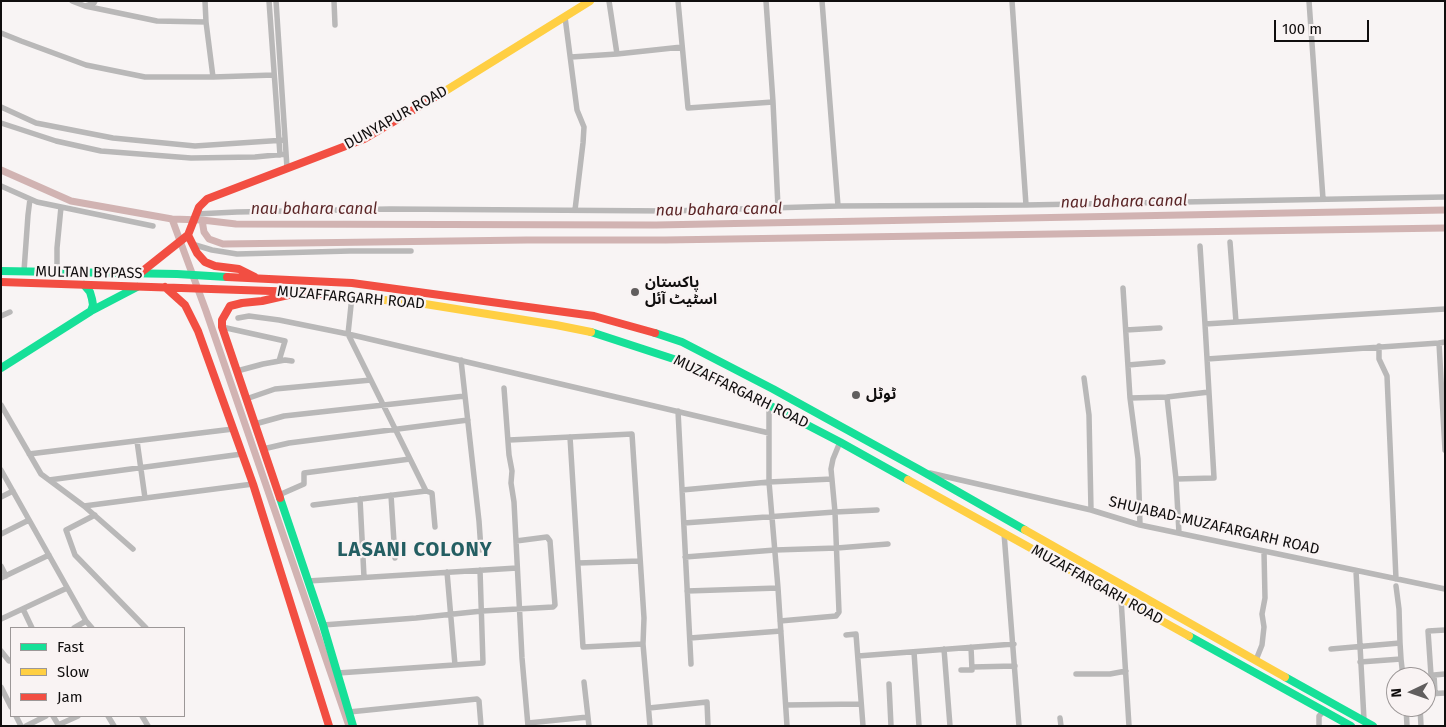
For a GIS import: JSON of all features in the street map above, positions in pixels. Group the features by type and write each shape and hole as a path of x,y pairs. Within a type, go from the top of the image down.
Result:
{"main road":[{"name":"DUNYAPUR ROAD","path":"196,214 199,207 207,199 364,139 449,90 590,1"},
{"path":"138,274 187,235 196,214"},
{"path":"187,235 197,254 205,262 215,266 239,269 259,279"},
{"name":"MULTAN BYPASS","path":"1,271 208,276"},
{"name":"MUZAFFARGARH ROAD","path":"208,276 352,283 457,296 594,316 682,342 773,389 920,470 1373,726"},
{"name":"MUZAFFARGARH ROAD","path":"1,282 206,288 352,296 425,304 595,333 692,365 769,405 840,442 1142,609 1324,711 1336,722 1348,725"},
{"path":"84,284 90,292 92,299 91,311"},
{"path":"1,367 91,311 137,286"},
{"path":"165,287 185,305 198,331 253,484 329,726"},
{"path":"301,292 230,306 222,320 222,327 323,625 353,726"},
{"path":"456,309 457,296"}],"street":[{"path":"72,1 85,6 157,21 206,22"},
{"path":"85,6 95,1"},
{"path":"205,1 213,77"},
{"path":"269,1 274,74 282,141"},
{"path":"276,1 282,141 287,168"},
{"path":"334,1 335,24"},
{"path":"609,1 618,54"},
{"path":"678,1 688,108 773,102"},
{"path":"766,1 778,207"},
{"path":"822,1 838,206"},
{"path":"1012,1 1026,205"},
{"path":"1309,1 1323,199"},
{"path":"565,16 577,110 584,127 575,210"},
{"path":"1,33 86,65 145,77 213,77 274,74"},
{"path":"571,57 682,47"},
{"path":"1,107 36,123 113,138 195,146 282,141"},
{"path":"1,123 56,141 101,151 191,158 255,157 283,154"},
{"path":"1,186 37,202 153,226"},
{"path":"196,214 390,209 670,211 778,207 1026,205 1445,197"},
{"path":"24,271 30,199"},
{"path":"57,272 57,248 62,207"},
{"path":"1230,242 1236,322"},
{"path":"192,244 212,250 237,254 350,251 411,252"},
{"path":"1176,479 1214,478 1200,246"},
{"path":"1123,288 1130,398 1138,459 1140,525"},
{"path":"352,296 348,334 426,491"},
{"path":"1205,324 1445,309"},
{"path":"1,316 10,312"},
{"path":"238,318 249,316 279,320 348,334 769,433"},
{"path":"222,327 285,341 279,362"},
{"path":"1126,330 1160,328"},
{"path":"1207,359 1442,342 1445,450"},
{"path":"1378,346 1379,359 1387,376 1396,579"},
{"path":"461,360 481,550"},
{"path":"237,371 292,361"},
{"path":"1128,365 1163,362"},
{"path":"1084,378 1088,415 1091,510"},
{"path":"246,399 275,389 371,380"},
{"path":"504,388 512,471 511,483 514,502 528,724 588,717"},
{"path":"1130,398 1167,397 1209,392"},
{"path":"255,424 284,416 465,396"},
{"path":"1167,397 1176,479 1179,533"},
{"path":"1,405 41,474 84,506 133,549"},
{"path":"769,405 769,482 787,726"},
{"path":"678,411 691,664"},
{"path":"263,449 289,443 468,420"},
{"path":"29,454 233,429"},
{"path":"509,440 632,434 644,618 643,644 650,726"},
{"path":"570,437 583,648 643,644"},
{"path":"137,441 145,498"},
{"path":"780,621 836,616 839,612 835,512 831,469 840,442"},
{"path":"49,480 242,454"},
{"path":"279,495 304,484 304,473 410,459"},
{"path":"1,470 67,588 91,627"},
{"name":"SHUJABAD-MUZAFARGARH ROAD","path":"920,470 1091,510 1140,525 1445,589"},
{"path":"682,490 769,482 832,479"},
{"path":"84,506 253,484"},
{"path":"1,496 13,491"},
{"path":"313,505 426,491 432,494 435,527"},
{"path":"391,495 396,558"},
{"path":"360,499 364,578"},
{"path":"684,523 877,510"},
{"path":"95,515 66,530 75,555 145,627"},
{"path":"1,534 29,520"},
{"path":"1004,533 1019,726"},
{"path":"323,625 482,611 553,607 555,605 550,541 547,537 516,541"},
{"path":"686,557 888,544"},
{"path":"1256,660 1262,645 1264,627 1262,614 1265,598 1264,552"},
{"path":"1,566 4,577 49,555"},
{"path":"578,563 640,561"},
{"path":"308,580 517,568"},
{"path":"338,673 483,664 480,570"},
{"path":"1356,571 1364,720"},
{"path":"447,572 455,665"},
{"path":"1396,586 1402,667"},
{"path":"1,619 67,588"},
{"path":"687,591 778,588"},
{"path":"1121,599 1129,726"},
{"path":"23,609 32,627"},
{"path":"76,627 86,621"},
{"path":"1430,667 1428,631 1445,630"},
{"path":"690,638 781,631"},
{"path":"846,635 856,634 863,726"},
{"path":"1331,649 1400,643"},
{"path":"858,656 1014,644"},
{"path":"971,647 972,667"},
{"path":"944,649 950,726"},
{"path":"1,650 10,660"},
{"path":"914,652 919,726"},
{"path":"1360,662 1401,659"},
{"path":"961,670 972,670 972,667 1015,666"},
{"path":"1076,674 1110,674 1126,671"},
{"path":"584,682 588,726"},
{"path":"889,684 891,726"},
{"path":"1,687 10,705"},
{"path":"350,712 477,700 479,701 481,726"},
{"path":"649,708 706,702 708,726"},
{"path":"786,705 861,704"},
{"path":"1319,726 1319,716 1324,711"},
{"path":"26,726 44,717"},
{"path":"58,725 76,717"},
{"path":"1060,718 1061,726"}],"waterway":[{"name":"nau bahara canal","path":"1,170 71,201 172,219 236,224 656,225 1445,210"},
{"path":"172,219 206,311 349,726"},
{"path":"202,220 204,232 209,239 223,244 665,240 1445,228"}],"traffic: fast":[{"path":"1,271 177,274 227,277"},
{"path":"84,285 90,292 92,299 91,311"},
{"path":"1,368 91,311 137,287"},
{"path":"591,332 692,365 840,442 908,480"},
{"path":"655,333 682,342 773,389 1025,530"},
{"path":"280,498 323,625 353,726"},
{"path":"1189,636 1351,726"},
{"path":"1285,677 1373,726"}],"traffic: slow":[{"path":"442,93 590,1"},
{"path":"354,297 425,304 591,332"},
{"path":"908,480 1189,636"},
{"path":"1025,530 1285,677"}],"traffic: jam":[{"path":"139,274 188,235 199,207 207,199 364,139 442,93"},
{"path":"188,235 197,253 205,262 215,266 239,269 255,277"},
{"path":"227,277 352,283 594,316 655,333"},
{"path":"1,282 301,292 354,297"},
{"path":"165,287 185,305 198,331 253,484 329,726"},
{"path":"280,498 222,327 222,320 230,306 297,293"}],"place":[{"name":"پاکستان اسٹیٹ آئل","path":"635,292"},
{"name":"ٹوٹل","path":"856,395"}],"district":[{"name":"LASANI COLONY","path":"415,550"}]}
